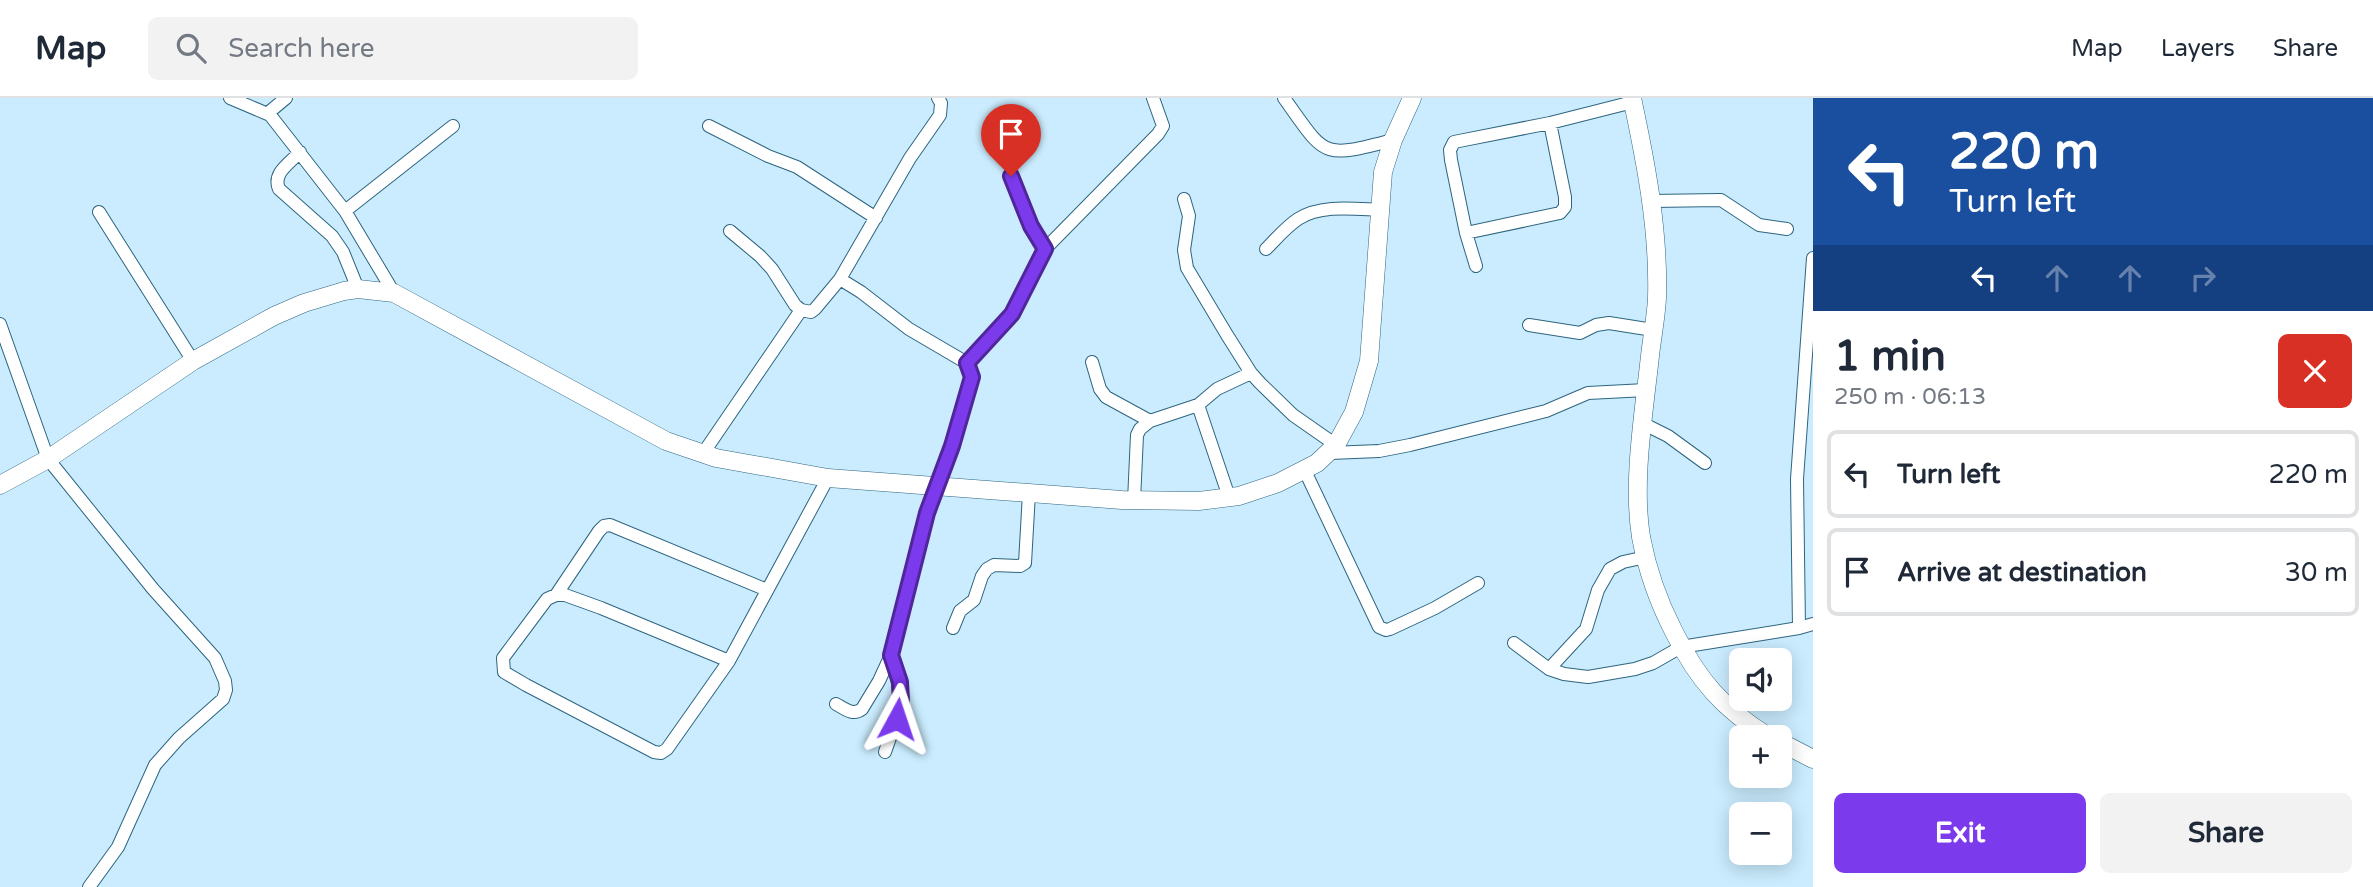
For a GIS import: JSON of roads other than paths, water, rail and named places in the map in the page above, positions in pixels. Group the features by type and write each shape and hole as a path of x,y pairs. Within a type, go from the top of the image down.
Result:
{"main road":[{"path":"0,485 48,459 193,361 274,316 303,303 358,289 394,293 666,441 702,455 828,478 1133,501 1199,501 1229,497 1269,486 1305,471 1333,449 1354,412 1369,361 1383,172 1393,140 1412,98"},
{"path":"1633,100 1651,201 1657,276 1657,301 1639,472 1639,519 1646,557 1681,647 1711,692 1727,708 1752,725"},
{"path":"1792,748 1813,759"}],"street":[{"path":"230,98 268,113 345,211 394,293"},
{"path":"268,113 286,98"},
{"path":"730,231 766,262 801,310 811,312 841,279 910,158 940,115 941,103 938,98"},
{"path":"967,363 1012,314 1045,249 1158,134 1163,126 1153,98"},
{"path":"1284,98 1314,140 1335,152 1348,152 1393,140"},
{"path":"1476,266 1466,233 1451,160 1450,150 1454,142 1550,123 1633,100"},
{"path":"1466,233 1560,213 1565,207 1550,123"},
{"path":"345,211 453,126"},
{"path":"709,126 768,156 797,167 876,218"},
{"path":"300,152 278,174 276,182 279,189 332,236 343,252 358,289"},
{"path":"1011,176 1031,226 1045,249"},
{"path":"1184,199 1189,216 1184,250 1187,268 1251,373 1293,415 1333,449 1379,451 1546,411 1588,393 1646,390"},
{"path":"1651,201 1721,200 1759,225 1787,229"},
{"path":"1266,250 1296,220 1306,214 1324,210 1381,209"},
{"path":"99,212 193,361"},
{"path":"1799,628 1797,479 1813,258"},
{"path":"836,704 851,712 862,709 891,655 927,513 956,433 972,377 967,363 909,329 841,279"},
{"path":"702,455 801,310"},
{"path":"1529,325 1580,332 1608,323 1653,330"},
{"path":"0,324 48,459 153,589 215,658 225,681 223,699 179,738 155,765 118,847 89,887"},
{"path":"1092,362 1100,389 1106,397 1150,422"},
{"path":"1133,501 1137,435 1140,429 1150,422 1198,405 1217,389 1251,373"},
{"path":"1198,405 1229,497"},
{"path":"1644,424 1668,436 1705,463"},
{"path":"1305,471 1382,629 1390,629 1418,617 1478,583"},
{"path":"729,661 565,595 547,599 503,658 504,672 654,752 661,753 667,749 729,661 828,478"},
{"path":"953,628 960,611 974,600 987,569 994,565 1020,566 1025,562 1029,493"},
{"path":"556,595 599,531 610,525 767,590"},
{"path":"1549,669 1586,629 1598,590 1611,569 1623,562 1646,557"},
{"path":"1514,643 1549,669 1588,677 1607,676 1653,663 1681,647 1813,624"},
{"path":"885,752 901,701 900,682 891,655"}]}
